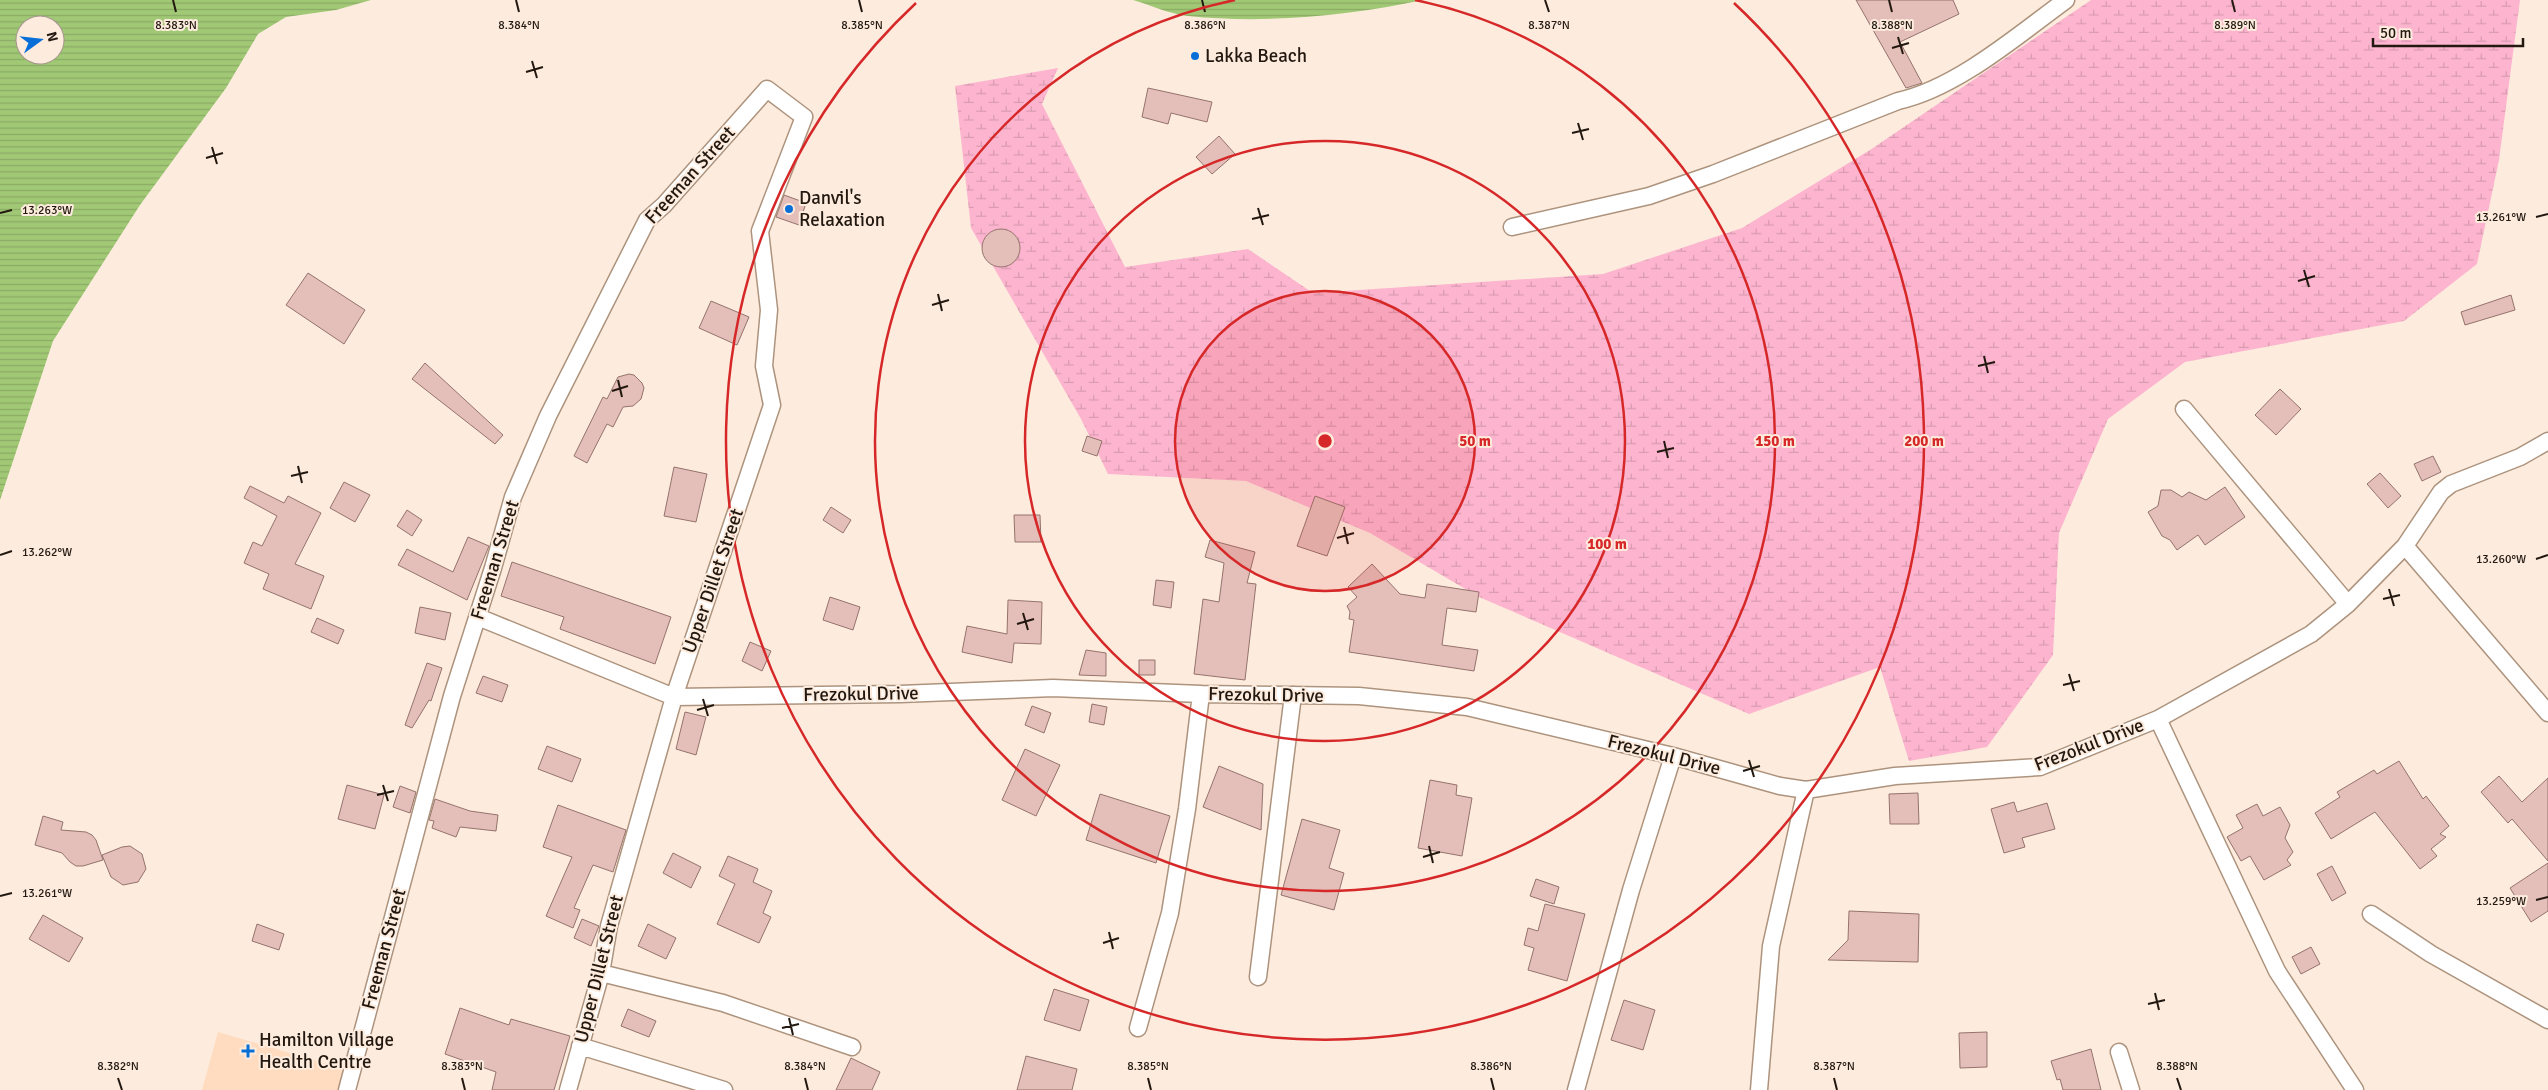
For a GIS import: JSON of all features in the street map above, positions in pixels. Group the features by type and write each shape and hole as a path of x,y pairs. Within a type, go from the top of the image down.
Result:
{"street":[{"path":"1512,227 1649,196 1713,174 1898,101 1920,96 2009,45 2066,0"},
{"name":"Freeman Street","path":"347,1090 450,705 513,497 548,416 647,220 664,204 767,89"},
{"name":"Upper Dillet Street","path":"568,1090 601,973 609,926 674,697 772,405 764,366 768,310 760,231 804,118 767,89"},
{"path":"2184,409 2348,604"},
{"name":"Frezokul Drive","path":"674,697 900,694 1053,688 1200,694 1359,696 1467,707 1673,756 1780,786 1806,790 1895,776 2040,767 2158,719 2311,634 2348,604 2405,546 2441,492 2451,484 2520,457 2548,441"},
{"path":"2405,546 2548,713"},
{"path":"478,617 674,697"},
{"path":"1138,1028 1170,913 1187,809 1200,694"},
{"path":"1258,976 1294,695"},
{"path":"2158,719 2277,970 2355,1090"},
{"path":"1576,1090 1631,890 1673,756"},
{"path":"1759,1090 1772,946 1806,790"},
{"path":"2371,914 2431,954 2548,1020"},
{"path":"601,973 723,1003 852,1046"},
{"path":"580,1046 724,1090"},
{"path":"2119,1052 2131,1090"}],"shaded area":[{"path":"0,0 371,0 336,10 286,17 258,34 226,88 140,205 53,341 0,500"},
{"path":"1133,0 1423,0 1336,14 1276,19 1247,19 1181,15"},
{"name":"Hamilton Village Health Centre","path":"218,1032 348,1070 342,1090 202,1090"}],"green space":[{"path":"2091,0 2520,0 2499,160 2477,264 2404,321 2185,362 2108,419 2059,533 2053,655 1987,747 1909,761 1880,667 1749,714 1479,597 1370,533 1246,481 1108,474 1081,419 971,228 955,86 1058,68 1042,104 1125,267 1248,249 1313,293 1603,274 1742,228 1870,150"}],"building":[{"path":"1856,0 1953,0 1959,14 1900,42 1922,83 1906,88"},
{"path":"1148,88 1212,102 1207,122 1171,113 1168,124 1142,117"},
{"path":"1219,136 1235,154 1212,174 1196,157"},
{"name":"Danvil's Relaxation","path":"784,195 806,203 799,225 776,217"},
{"path":"1001,229 1014,235 1020,248 1014,261 1001,267 988,261 982,248 988,235"},
{"path":"308,273 365,310 344,344 286,305"},
{"path":"2511,295 2515,310 2465,325 2461,312"},
{"path":"711,301 749,317 737,345 699,328"},
{"path":"425,363 503,435 495,444 412,379"},
{"path":"629,374 634,375 642,383 644,388 641,399 633,406 623,407 613,427 607,424 587,463 574,456 603,397 607,399 618,377"},
{"path":"2280,389 2301,409 2276,435 2255,415"},
{"path":"1087,436 1102,441 1097,456 1082,451"},
{"path":"2433,456 2441,472 2422,481 2414,464"},
{"path":"674,467 707,474 696,522 664,516"},
{"path":"2380,473 2401,496 2388,508 2367,484"},
{"path":"344,482 370,495 355,522 330,508"},
{"path":"250,486 284,503 288,496 321,513 295,564 324,576 311,609 263,589 269,574 244,563 253,542 262,546 277,516 244,498"},
{"path":"2225,487 2245,517 2205,545 2198,535 2177,550 2170,540 2162,536 2148,512 2158,506 2161,490 2171,490 2182,497 2189,492 2206,500"},
{"path":"1315,496 1345,507 1327,556 1297,546"},
{"path":"831,507 851,520 843,533 823,520"},
{"path":"407,510 422,520 412,536 397,526"},
{"path":"1014,515 1040,515 1041,542 1015,542"},
{"path":"468,537 489,546 467,600 398,565 407,549 453,572"},
{"path":"1210,540 1255,552 1247,583 1256,584 1245,680 1194,674 1203,599 1219,602 1224,563 1205,557"},
{"path":"512,562 671,617 655,664 560,629 564,617 501,596"},
{"path":"1372,564 1400,594 1425,598 1427,584 1479,592 1476,612 1447,608 1442,645 1478,650 1474,671 1349,652 1354,620 1349,619 1350,612 1347,606 1357,597 1348,587"},
{"path":"1156,580 1174,582 1171,608 1153,605"},
{"path":"830,597 860,607 853,630 823,620"},
{"path":"1008,600 1042,602 1041,644 1014,643 1012,663 962,652 967,626 1007,634"},
{"path":"420,607 451,613 445,640 415,633"},
{"path":"317,618 344,630 338,644 311,632"},
{"path":"750,642 771,651 762,671 742,661"},
{"path":"1086,650 1106,653 1106,676 1079,675"},
{"path":"1139,660 1155,660 1155,675 1139,675"},
{"path":"427,663 442,668 431,701 429,700 412,728 405,725"},
{"path":"483,676 508,685 502,702 476,693"},
{"path":"1092,704 1107,707 1104,725 1089,722"},
{"path":"1032,706 1051,713 1044,733 1025,725"},
{"path":"685,712 706,717 696,755 676,749"},
{"path":"547,746 581,759 572,782 538,769"},
{"path":"1025,749 1060,765 1036,816 1002,800"},
{"path":"2399,761 2423,799 2426,796 2449,826 2440,834 2446,837 2431,849 2437,856 2420,869 2375,812 2331,839 2315,813 2340,797 2337,792 2374,770 2377,774"},
{"path":"1219,766 1263,784 1261,830 1203,807"},
{"path":"2499,776 2522,802 2548,778 2548,861 2512,819 2508,823 2481,792"},
{"path":"1430,780 1457,785 1456,795 1472,798 1462,856 1418,848"},
{"path":"347,785 384,795 375,829 338,819"},
{"path":"400,786 416,792 410,813 393,807"},
{"path":"1918,793 1919,824 1890,824 1889,794"},
{"path":"1100,794 1170,816 1156,863 1086,840"},
{"path":"435,799 470,811 498,815 496,831 460,827 456,837 432,828 434,821 429,820"},
{"path":"2014,802 2017,812 2047,803 2055,829 2022,838 2025,847 2004,853 1991,809"},
{"path":"2257,804 2263,816 2280,807 2290,825 2285,838 2293,852 2287,860 2291,865 2264,880 2250,856 2241,861 2227,837 2243,828 2236,815"},
{"path":"558,805 626,830 613,872 593,865 574,908 580,910 573,928 546,916 572,857 543,847"},
{"path":"43,816 63,822 61,830 86,832 92,835 96,840 103,860 83,866 76,866 62,853 35,845"},
{"path":"1302,819 1340,830 1329,868 1344,873 1334,910 1281,895"},
{"path":"130,846 142,854 146,869 138,882 123,885 111,877 102,855"},
{"path":"673,853 701,867 691,888 663,873"},
{"path":"728,856 758,869 753,882 772,891 763,913 771,917 759,943 717,924 735,884 719,876"},
{"path":"2548,863 2548,911 2531,922 2510,888"},
{"path":"2332,866 2346,893 2332,901 2317,874"},
{"path":"1536,879 1559,887 1554,904 1530,896"},
{"path":"1545,904 1585,914 1567,981 1528,970 1534,948 1524,945 1528,928 1538,931"},
{"path":"1849,911 1919,914 1918,962 1828,960 1848,940"},
{"path":"43,915 83,938 69,962 29,939"},
{"path":"582,919 599,926 591,946 574,938"},
{"path":"257,924 284,934 279,950 252,941"},
{"path":"648,924 676,938 666,959 638,946"},
{"path":"2311,947 2320,964 2301,974 2292,957"},
{"path":"1054,989 1089,1000 1080,1031 1044,1020"},
{"path":"1624,1000 1655,1010 1643,1050 1611,1040"},
{"path":"460,1008 509,1025 511,1019 570,1036 554,1090 492,1090 496,1072 445,1054"},
{"path":"628,1009 656,1021 649,1037 621,1026"},
{"path":"1987,1032 1987,1067 1960,1068 1959,1033"},
{"path":"2091,1049 2101,1090 2063,1090 2060,1079 2057,1080 2051,1061"},
{"path":"1026,1056 1077,1069 1072,1090 1017,1090"},
{"path":"851,1058 880,1072 872,1090 836,1090"}],"place":[{"name":"Lakka Beach","path":"1195,56"},
{"name":"Danvil's Relaxation","path":"789,209"},
{"name":"Hamilton Village Health Centre","path":"248,1051"}]}
